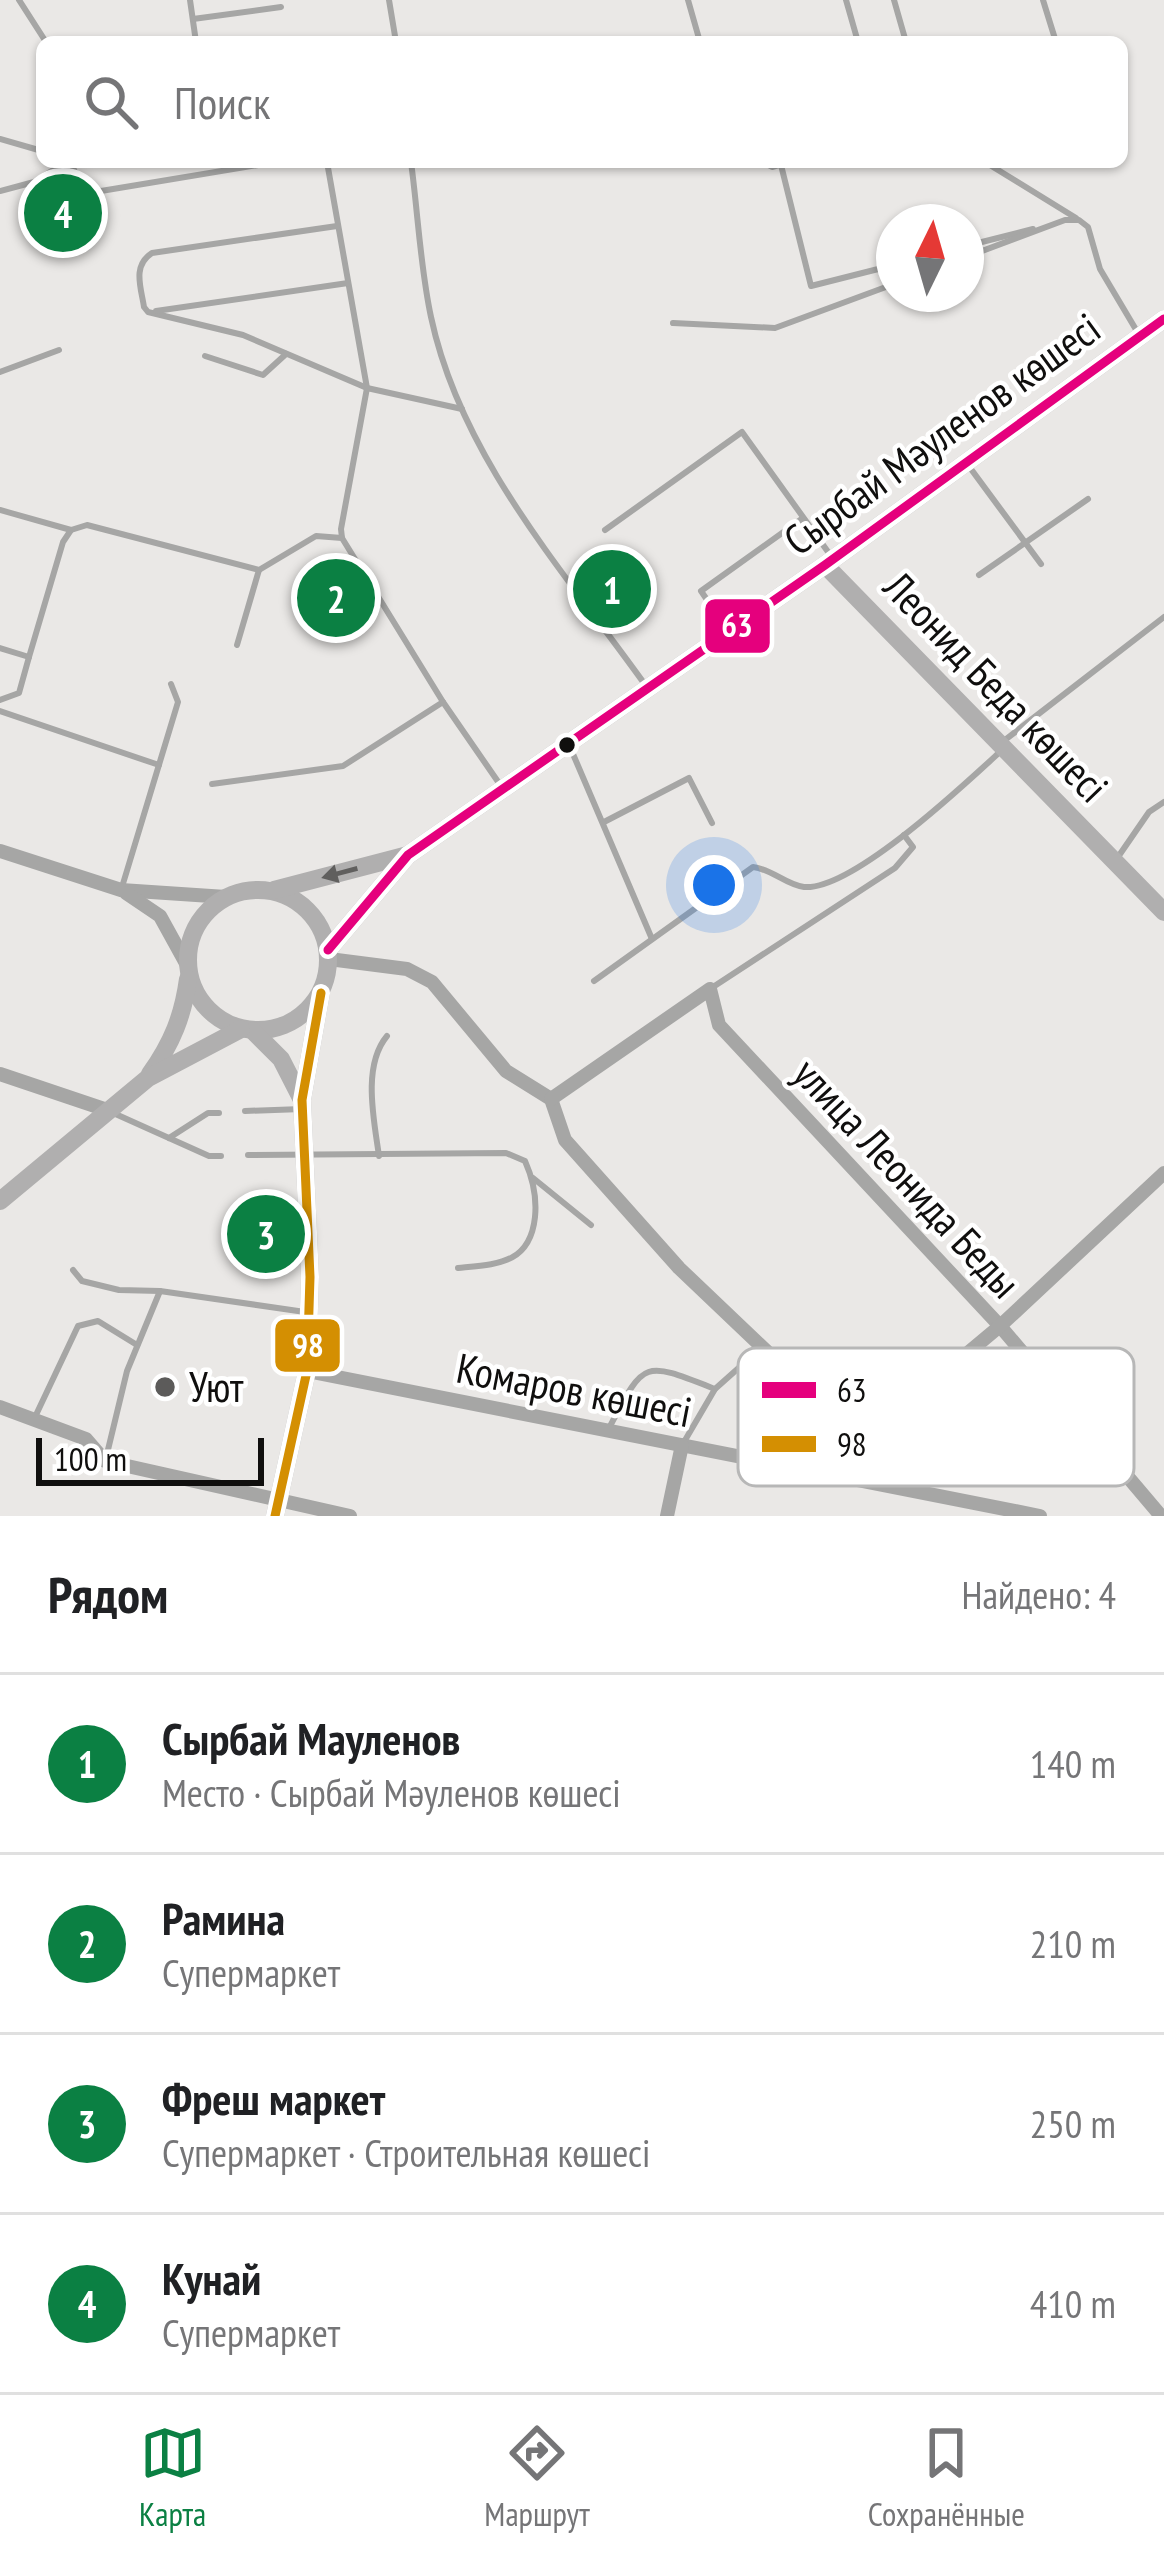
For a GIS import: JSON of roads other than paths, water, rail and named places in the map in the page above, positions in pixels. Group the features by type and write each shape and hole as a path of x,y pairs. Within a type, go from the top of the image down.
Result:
{"main road":[{"name":"Сырбай Мәуленов көшесі","path":"408,855 829,562 1164,319"},
{"name":"Леонид Беда көшесі","path":"829,562 1164,912"},
{"path":"148,1078 180,1022 196,925 226,897 248,890 272,891 408,855"},
{"path":"329,954 408,855"},
{"path":"272,891 310,911 325,936 329,954 302,1104 307,1371 276,1508"},
{"path":"188,970 208,1010 247,1030 281,1059 302,1104"},
{"path":"0,1201 148,1078 247,1030 293,1022 321,993"}],"street":[{"path":"0,851 122,890 226,897"},
{"path":"122,890 160,916 188,970"},
{"path":"329,954 406,969 432,982 506,1071 551,1099 566,1140 679,1268 761,1348"},
{"path":"551,1099 710,989"},
{"name":"улица Леонида Беды","path":"710,989 719,1024 1019,1348"},
{"path":"0,1074 107,1110"},
{"path":"972,1348 1164,1173"},
{"name":"Комаров көшесі","path":"307,1371 738,1457"},
{"path":"0,1407 86,1438 105,1461 276,1508 350,1516"},
{"path":"667,1516 682,1445"},
{"name":"улица Леонида Беды","path":"1134,1484 1161,1516"},
{"name":"Комаров көшесі","path":"885,1486 1040,1516"}],"lane":[{"path":"19,0 42,36"},
{"path":"190,0 195,36"},
{"path":"389,0 395,36"},
{"path":"688,0 698,36"},
{"path":"846,0 856,36"},
{"path":"894,0 904,36"},
{"path":"1043,0 1053,36"},
{"path":"193,19 281,7"},
{"path":"390,36 394,30"},
{"path":"0,139 36,149"},
{"path":"0,191 34,182 58,168"},
{"path":"71,168 81,188 101,191 239,168"},
{"path":"328,168 367,388 343,538 442,702 503,789"},
{"path":"412,168 431,318 462,409 487,464 649,689"},
{"path":"786,168 811,286 876,270"},
{"path":"995,168 1088,227 1100,269 1139,336"},
{"path":"984,250 1065,220"},
{"path":"984,241 1079,220"},
{"path":"148,312 139,269 152,253 338,226"},
{"path":"148,312 348,283"},
{"path":"673,323 775,328 876,291"},
{"path":"148,312 243,334 367,388 462,409"},
{"path":"0,372 59,350"},
{"path":"205,356 263,375 286,354"},
{"path":"604,530 742,432 829,562"},
{"path":"966,462 1041,564"},
{"path":"980,575 1088,499"},
{"path":"0,510 71,530 87,525 259,570"},
{"path":"730,632 700,591 803,518"},
{"path":"0,700 20,693 63,542 71,530"},
{"path":"237,645 259,570 316,536 343,538"},
{"path":"594,981 753,867 766,868 800,887 818,886 850,871 903,835 1030,716 1164,617"},
{"path":"0,648 29,657"},
{"path":"122,890 178,702 171,684"},
{"path":"212,784 343,766 442,702"},
{"path":"0,710 159,765"},
{"path":"568,744 652,940"},
{"path":"604,822 689,778 712,823"},
{"path":"1115,860 1149,812 1164,802"},
{"path":"710,989 895,868 914,847 903,835"},
{"path":"379,1156 374,1065 377,1048 387,1036"},
{"path":"245,1111 302,1104"},
{"path":"107,1110 209,1156 220,1156"},
{"path":"169,1138 208,1113 219,1113"},
{"path":"248,1155 506,1153 525,1162 536,1209 532,1240 518,1256 458,1268"},
{"path":"532,1178 591,1225"},
{"path":"73,1270 82,1281 119,1290 160,1291 309,1312"},
{"path":"105,1461 137,1345 160,1291"},
{"path":"35,1418 78,1326 98,1321 137,1345"},
{"path":"682,1445 715,1389 738,1368"},
{"path":"608,1430 634,1380 650,1369 666,1370 715,1389"}],"place":[{"name":"Кунай","path":"63,213"},
{"name":"Сырбай Мауленов","path":"612,589"},
{"name":"Рамина","path":"336,598"},
{"name":"Фреш маркет","path":"266,1234"},
{"name":"Уют","path":"165,1387"}]}
